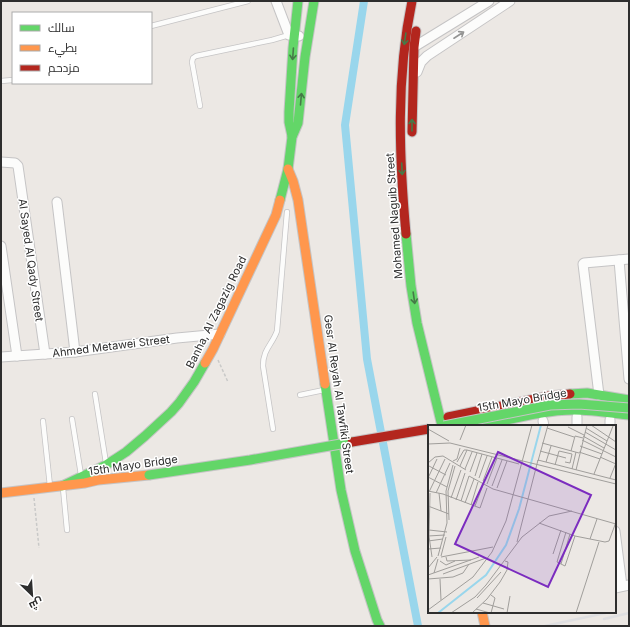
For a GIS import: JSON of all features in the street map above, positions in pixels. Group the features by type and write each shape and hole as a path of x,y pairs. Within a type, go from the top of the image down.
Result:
{"main road":[{"name":"Banha, Al Zagazig Road","path":"292,136 289,122 289,112 292,35 298,1"},
{"name":"Banha, Al Zagazig Road","path":"1,493 50,488 83,480 118,457 145,436 171,412 194,382 213,349 276,215 288,169 292,136 298,123 305,57 314,1"},
{"name":"Mohamed Naguib Street","path":"412,1 403,53 401,146 413,260 418,328 426,365 446,424"},
{"path":"412,141 414,47 420,7"},
{"name":"Gesr Al Reyah Al Tawfiki Street","path":"288,169 295,184 301,220 341,490 350,533 378,624"},
{"path":"276,215 287,212 292,213 301,220"},
{"path":"427,324 434,369 446,424 549,396 586,393 629,400"},
{"name":"15th Mayo Bridge","path":"446,424 564,403 629,408"},
{"name":"15th Mayo Bridge","path":"484,425 549,412 573,410 629,416"},
{"path":"522,425 577,422 629,423"},
{"name":"15th Mayo Bridge","path":"83,480 91,484 105,485 428,429"},
{"name":"15th Mayo Bridge","path":"83,480 150,478 227,471 281,463 428,436"},
{"path":"118,457 118,468 126,478"},
{"path":"474,613 476,626"},
{"path":"482,613 485,626"}],"street":[{"path":"276,1 292,35 308,37"},
{"path":"414,47 488,1"},
{"path":"413,80 421,62 427,56 510,1"},
{"name":"Al Sayed Al Qady Street","path":"1,162 15,162 18,166 45,354"},
{"path":"57,202 75,352"},
{"path":"1,246 17,356"},
{"path":"599,395 583,264 629,259"},
{"path":"619,260 629,379"},
{"name":"Ahmed Metawei Street","path":"1,357 75,352 178,338 220,334"},
{"path":"616,539 622,586"}],"lane":[{"path":"152,26 248,1"},
{"path":"200,106 192,62 196,56 292,35"},
{"path":"1,81 12,80"},
{"path":"272,429 263,359 265,352 274,339 277,331 287,212"},
{"path":"300,394 326,390"},
{"path":"95,394 106,465"},
{"path":"72,419 83,480"},
{"path":"43,421 50,488"},
{"path":"62,486 67,530"}],"path":[{"path":"213,349 228,382"},
{"path":"33,490 39,548"}],"waterway":[{"path":"364,1 345,125 367,359 418,626"}],"railway":[{"path":"545,626 605,613"},
{"path":"604,619 629,613"}],"traffic: fast":[{"path":"292,136 289,122 289,112 298,1"},
{"path":"280,200 288,169 292,137 298,123 305,57 314,1"},
{"path":"406,234 411,286 417,323 442,425"},
{"path":"62,486 106,465 126,452 145,436 179,403 205,363"},
{"path":"325,384 341,490 355,551 380,626"},
{"path":"570,394 587,393 629,400"},
{"path":"449,425 550,405 579,404 629,408"},
{"path":"484,425 538,413 562,410 588,410 629,415"},
{"path":"149,475 250,460 352,442"}],"traffic: slow":[{"path":"288,169 298,200 325,384"},
{"path":"205,363 276,215 280,200"},
{"path":"1,493 149,475"},
{"path":"482,613 485,626"}],"traffic: jam":[{"path":"406,234 400,117 403,59 412,1"},
{"path":"412,132 414,47 416,31"},
{"path":"448,417 549,396 570,394"},
{"path":"352,442 428,429"}]}
